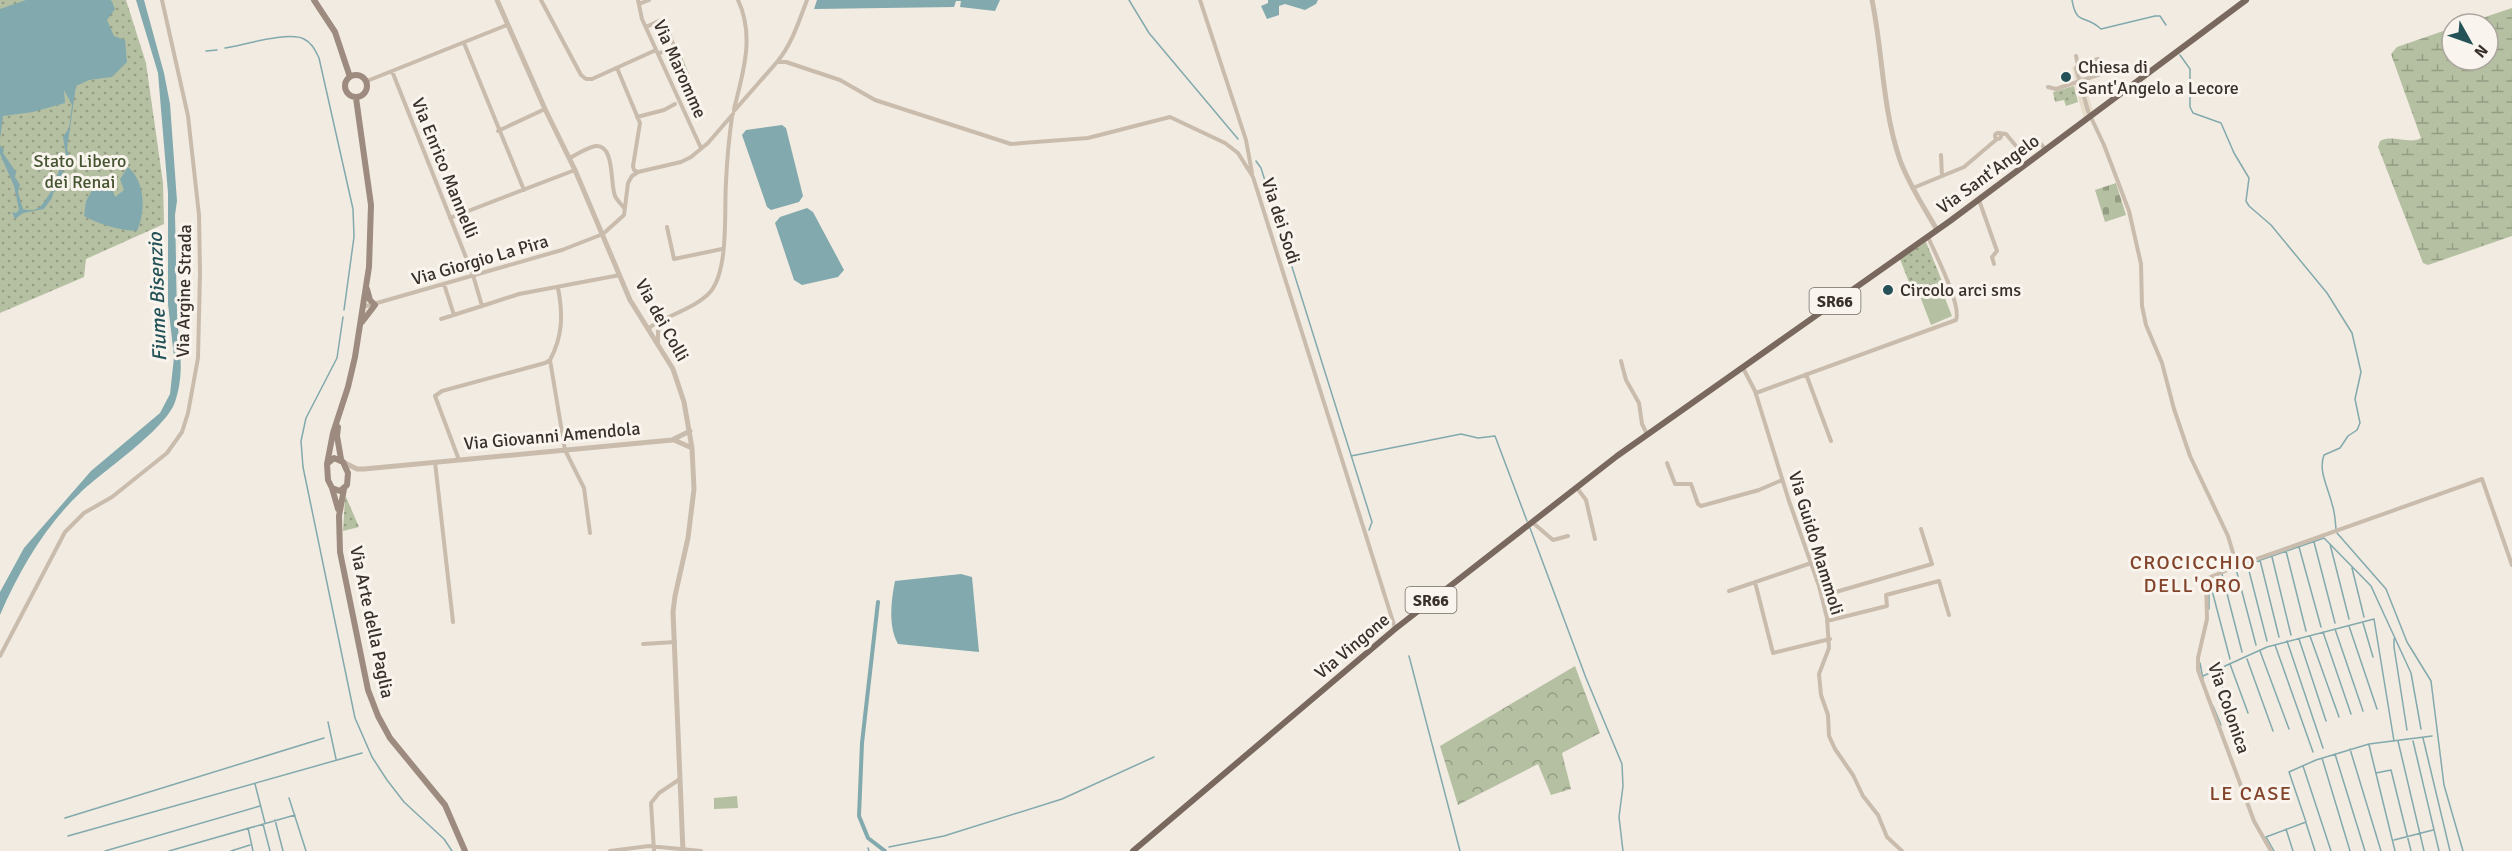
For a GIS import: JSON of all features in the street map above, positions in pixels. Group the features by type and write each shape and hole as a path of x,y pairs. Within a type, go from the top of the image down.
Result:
{"main road":[{"name":"Via Arte della Paglia","path":"314,0 335,32 350,77 346,82 345,90 350,96 357,98 371,204 367,285 351,377 333,433 327,464 327,474 339,516 342,562 365,678 373,705 400,753 445,805 465,851"},
{"name":"Via Sant'Angelo","path":"1743,367 1979,200 2246,0"},
{"path":"350,77 361,76 367,81 366,93 357,98"},
{"path":"359,328 375,305 370,300 367,285"},
{"name":"Via Vingone","path":"1133,851 1395,629 1647,434 1743,367"},
{"name":"Via Arte della Paglia","path":"339,516 344,489 348,481 337,436 341,410"},
{"path":"327,464 334,458 342,460"},
{"path":"332,488 344,489"}],"street":[{"name":"Via Argine Strada","path":"0,656 65,532 84,513 112,497 167,453 182,432 188,413 198,358 199,215 186,109 162,0"},
{"name":"Via dei Colli","path":"496,0 544,109 570,158 630,300 673,369 684,402 692,448 693,501 688,538 675,596 683,850"},
{"path":"541,0 584,77 592,79 674,46 663,20 646,27"},
{"path":"638,2 649,0"},
{"path":"649,328 698,303 712,290 720,273 729,144 733,112 746,61 746,20 738,0"},
{"path":"603,234 622,217 628,183 638,172 681,162 701,148 744,100 784,54 807,0"},
{"path":"1200,0 1246,140 1253,177"},
{"path":"1872,0 1890,126 1900,161 1937,230"},
{"name":"Via Maromme","path":"638,2 646,27 701,148"},
{"path":"367,81 507,25"},
{"path":"464,43 524,190"},
{"path":"2076,56 2078,65 2076,68 2088,111 2129,210 2137,242 2146,325 2162,363 2190,456 2228,536 2237,566 2482,479 2512,565"},
{"path":"2078,65 2098,59"},
{"name":"Via dei Sodi","path":"777,62 786,62 840,80 874,100 1011,144 1088,138 1170,117 1225,143 1238,153 1253,177 1395,629"},
{"path":"617,68 640,123 633,166 638,172"},
{"path":"2048,87 2056,89 2112,70"},
{"name":"Via Enrico Mannelli","path":"392,71 473,275 482,306"},
{"path":"737,99 744,100"},
{"path":"637,117 664,110 675,104"},
{"path":"498,131 544,109"},
{"path":"1913,188 1965,166 1999,136 2009,137 2021,152 2027,152 2041,144 2046,150"},
{"path":"570,158 592,147 599,146 606,150 616,197 625,208"},
{"path":"1941,155 1942,176"},
{"path":"450,218 575,170"},
{"path":"1979,200 1996,251 1992,257 1994,264"},
{"path":"1929,217 1939,222 1950,221"},
{"path":"667,227 674,259 722,249"},
{"name":"Via Giorgio La Pira","path":"363,307 562,250 603,234"},
{"path":"1756,393 1954,322 1958,317 1953,295 1928,237"},
{"path":"441,319 519,294 620,275"},
{"path":"444,284 454,315"},
{"path":"459,460 435,396 442,391 550,360 562,327 558,288"},
{"path":"642,318 655,323"},
{"path":"658,342 659,327 663,321"},
{"path":"649,328 659,327"},
{"path":"550,360 565,450 584,488 590,533"},
{"path":"1621,361 1626,380 1639,403 1642,424 1647,434"},
{"name":"Via Guido Mammoli","path":"1743,367 1756,393 1782,480 1822,596 1830,639 1819,674 1821,695 1828,715 1829,736 1863,796 1878,815 1887,837 1902,851"},
{"path":"1806,374 1831,441"},
{"name":"Via Giovanni Amendola","path":"342,460 357,469 364,469 672,440 690,431"},
{"name":"Via Giovanni Amendola","path":"672,440 692,448"},
{"path":"435,462 453,622"},
{"path":"1667,463 1675,484 1691,484 1698,504 1701,506 1759,490 1782,480"},
{"path":"348,481 364,469"},
{"path":"1577,487 1586,500 1595,539"},
{"path":"1532,522 1553,540 1568,536"},
{"path":"1822,596 1932,564 1921,529"},
{"path":"1729,591 1811,563"},
{"name":"Via Colonica","path":"2237,566 2207,577 2207,619 2198,658 2198,670 2254,821 2271,851"},
{"path":"1827,621 1887,606 1886,596 1940,581 1949,615"},
{"path":"1755,582 1773,653 1830,639"},
{"path":"644,644 675,642"},
{"path":"654,850 651,803 658,793 680,778"},
{"path":"610,851 649,846 654,850 701,851"}],"green space":[{"name":"Stato Libero dei Renai","path":"0,0 126,0 146,63 163,183 164,224 86,259 84,277 0,313"},
{"path":"2512,8 2512,236 2428,265 2423,263 2378,147 2380,141 2385,139 2416,140 2421,138 2391,54 2397,47 2440,32 2440,72 2500,72 2500,12"},
{"path":"682,57 689,74 677,79 670,62"},
{"path":"2074,86 2078,102 2066,106 2064,100 2055,102 2053,92"},
{"path":"2116,183 2126,215 2105,222 2095,190"},
{"path":"1926,242 1942,281 1918,291 1910,285 1900,259"},
{"path":"1939,283 1952,316 1931,325 1918,291"},
{"path":"345,498 359,527 343,531"},
{"path":"1575,666 1600,733 1562,753 1571,789 1551,795 1538,764 1458,805 1440,746"},
{"path":"737,796 738,808 714,809 714,798"}],"shaded area":[{"path":"2080,66 2094,115 2085,122 2072,67"}],"water":[{"path":"26,0 111,0 115,9 107,20 114,36 125,40 127,62 112,77 89,80 76,86 67,149 70,158 64,162 61,185 53,193 44,209 23,213 15,219 12,212 16,213 19,210 14,186 0,154 0,145 16,172 15,177 20,185 18,192 23,209 30,210 40,207 57,186 57,175 66,156 63,137 69,128 72,105 64,90 65,103 33,112 3,116 0,140 0,9"},
{"path":"136,0 144,0 170,104 177,201 175,215 177,299 181,368 178,390 175,402 159,425 80,493 55,520 24,566 0,615 0,592 24,548 91,471 160,413 170,394 174,357 168,304 168,193 158,73"},
{"path":"817,0 1000,0 995,11 960,7 961,1 956,1 954,7 814,9"},
{"path":"1268,0 1318,0 1316,4 1305,10 1285,4 1279,6 1279,15 1267,19 1261,6 1268,3"},
{"path":"782,125 786,128 803,196 799,202 771,210 767,207 742,135 746,130"},
{"path":"128,167 134,173 141,188 143,206 137,231 123,230 84,216 86,201 95,185 111,184 115,197 124,190 120,179"},
{"path":"807,208 813,212 844,270 838,277 802,285 794,280 775,223 780,217"},
{"path":"961,574 972,577 979,652 898,644 892,621 895,581"}],"waterway":[{"path":"1129,0 1149,33 1238,139"},
{"path":"2072,0 2076,14 2101,29 2155,16 2160,16 2166,25"},
{"path":"225,48 277,38 297,37 309,43 319,58 353,209 354,237 344,310"},
{"path":"206,51 217,50"},
{"path":"2180,55 2190,69 2190,107 2193,113 2221,123 2234,153 2249,178 2246,201 2249,206 2271,225 2327,293 2352,333 2361,372 2355,399 2360,423 2357,430 2348,436 2340,448 2324,455 2322,461 2323,473 2334,510 2336,529"},
{"path":"1256,161 1261,168 1372,522 1369,530"},
{"path":"343,317 337,358 306,418 301,441 303,467 355,718 372,757 387,780 404,802 444,839 452,851"},
{"path":"1351,456 1461,434 1478,438 1495,436 1527,521"},
{"path":"1530,528 1586,678 1622,764 1623,786 1619,817 1623,851"},
{"path":"2337,533 2386,589 2407,642 2431,681 2444,785 2463,851"},
{"path":"2232,570 2324,538 2371,586 2411,673 2421,729"},
{"path":"2314,542 2335,623"},
{"path":"2330,544 2349,619"},
{"path":"2299,547 2321,627"},
{"path":"2286,551 2306,631"},
{"path":"2272,557 2291,635"},
{"path":"2260,560 2279,637"},
{"path":"2248,567 2267,641"},
{"path":"2352,568 2364,617"},
{"path":"2236,569 2256,645"},
{"path":"2222,574 2242,652"},
{"path":"2209,579 2230,659"},
{"path":"2209,580 2209,609"},
{"path":"878,602 862,743 859,816 868,838 885,851"},
{"path":"2203,676 2267,647 2374,619 2394,741"},
{"path":"2363,623 2373,657"},
{"path":"2349,626 2377,709"},
{"path":"2335,629 2363,711"},
{"path":"2323,632 2351,714"},
{"path":"2310,636 2339,717"},
{"path":"2299,639 2326,721"},
{"path":"2394,639 2407,730"},
{"path":"2287,641 2323,748"},
{"path":"2275,645 2313,752"},
{"path":"2260,651 2289,729"},
{"path":"1409,656 1460,851"},
{"path":"2247,659 2273,731"},
{"path":"2200,663 2203,679"},
{"path":"2230,664 2248,713"},
{"path":"2217,672 2234,719"},
{"path":"2213,706 2221,725"},
{"path":"328,722 336,759"},
{"path":"2274,851 2266,837 2306,822 2289,772 2316,760 2369,744 2432,736"},
{"path":"65,818 324,738"},
{"path":"2423,738 2450,851"},
{"path":"2398,741 2424,851"},
{"path":"2413,741 2439,851"},
{"path":"2369,745 2395,851"},
{"path":"2350,749 2381,851"},
{"path":"68,836 362,753"},
{"path":"2335,754 2365,851"},
{"path":"889,847 944,836 1062,799 1154,757"},
{"path":"2322,758 2350,851"},
{"path":"2303,766 2331,851"},
{"path":"2376,773 2391,770 2411,851"},
{"path":"255,784 265,823"},
{"path":"289,798 306,851"},
{"path":"105,851 260,806"},
{"path":"169,851 295,815"},
{"path":"275,820 283,851"},
{"path":"2306,823 2315,851"},
{"path":"263,824 270,851"},
{"path":"248,828 253,851"},
{"path":"2286,829 2293,851"},
{"path":"2394,840 2433,830"},
{"path":"231,851 250,845"}],"place":[{"name":"Chiesa di Sant'Angelo a Lecore","path":"2066,77"},
{"name":"Circolo arci sms","path":"1888,290"}],"district":[{"name":"CROCICCHIO DELL'ORO","path":"2193,574"},
{"name":"LE CASE","path":"2251,793"}],"water label":[{"name":"Fiume Bisenzio","path":"157,297"}]}
